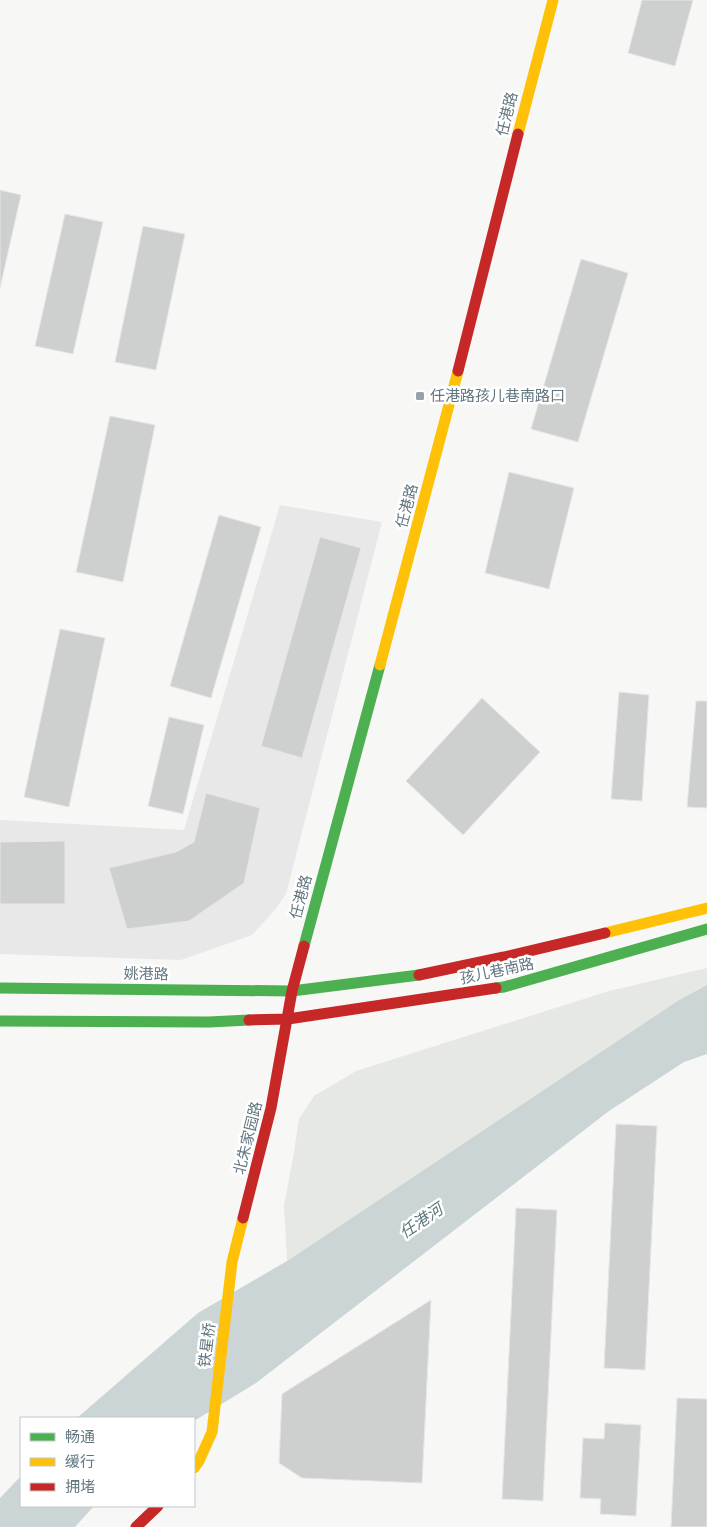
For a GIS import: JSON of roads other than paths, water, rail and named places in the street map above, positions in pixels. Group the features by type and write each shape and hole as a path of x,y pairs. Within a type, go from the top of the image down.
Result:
{"street":[{"name":"任港路","path":"288,1019 292,991 447,415 553,0"},
{"name":"孩儿巷南路","path":"292,991 410,977 504,957 707,908"},
{"name":"孩儿巷南路","path":"288,1019 504,987 707,929"},
{"name":"姚港路","path":"0,988 292,991"},
{"path":"0,1021 209,1022 288,1019"},
{"name":"北朱家园路","path":"232,1262 271,1108 288,1019"},
{"name":"铁星桥","path":"195,1467 200,1461 212,1432 232,1262"},
{"path":"136,1527 157,1507"}],"water":[{"name":"任港河","path":"707,985 707,1054 684,1062 609,1111 256,1383 195,1420 195,1417 78,1417 198,1313 287,1261 679,1000"},
{"path":"20,1477 20,1507 93,1507 75,1527 0,1527 0,1498"}],"place":[{"name":"任港路孩儿巷南路口","path":"420,396"}]}
